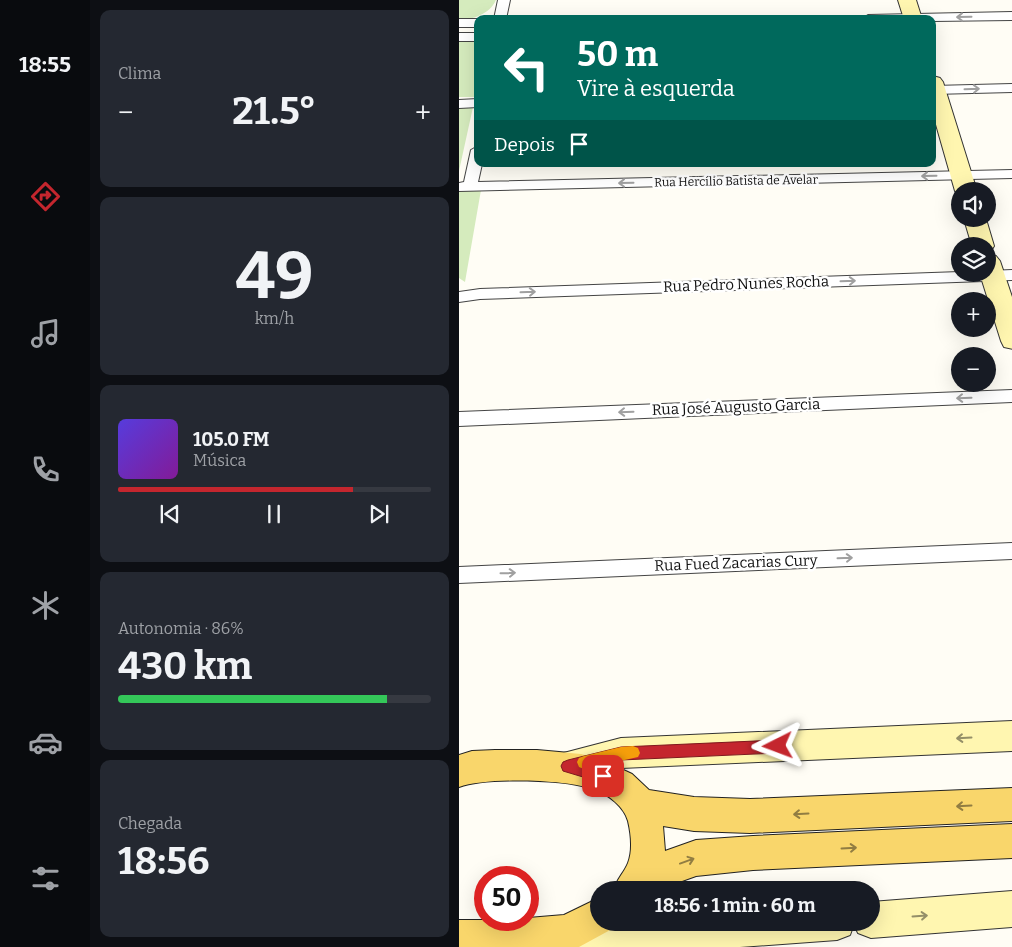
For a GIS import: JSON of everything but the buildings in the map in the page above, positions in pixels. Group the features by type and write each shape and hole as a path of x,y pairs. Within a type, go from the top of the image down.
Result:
{"main road":[{"path":"907,0 912,15"},
{"path":"936,96 964,182"},
{"path":"997,270 1012,340"},
{"path":"460,770 498,766 568,766 621,753 1012,736"},
{"path":"568,766 603,776 628,790 642,806 648,829 648,853 638,881"},
{"path":"642,806 694,814 750,816 1012,804"},
{"path":"644,881 696,858 753,853 1012,841"},
{"path":"880,919 1012,909"},
{"path":"546,939 590,920"},
{"path":"459,939 775,937 800,931"}],"street":[{"path":"501,15 504,0"},
{"path":"936,18 1012,16"},
{"path":"459,23 474,23"},
{"path":"459,37 474,36"},
{"path":"936,87 1012,88"},
{"path":"459,104 474,103"},
{"path":"465,187 474,161"},
{"name":"Rua Hercílio Batista de Avelar","path":"969,182 1012,174"},
{"name":"Rua Hercílio Batista de Avelar","path":"465,187 951,183"},
{"name":"Rua Pedro Nunes Rocha","path":"459,292 480,294 997,270"},
{"name":"Rua José Augusto Garcia","path":"459,419 1012,396"},
{"name":"Rua Fued Zacarias Cury","path":"459,575 1012,551"}],"green space":[{"path":"459,0 496,0 490,9 485,12 474,15 474,17 470,19 459,21"},
{"path":"474,40 474,97 459,97 459,41"},
{"path":"459,107 473,107 459,171"},
{"path":"481,190 465,282 459,278 459,191"}],"slow traffic":[{"path":"584,762 621,753 633,753"}],"route":[{"path":"603,776 568,766 621,753 778,746"}]}
